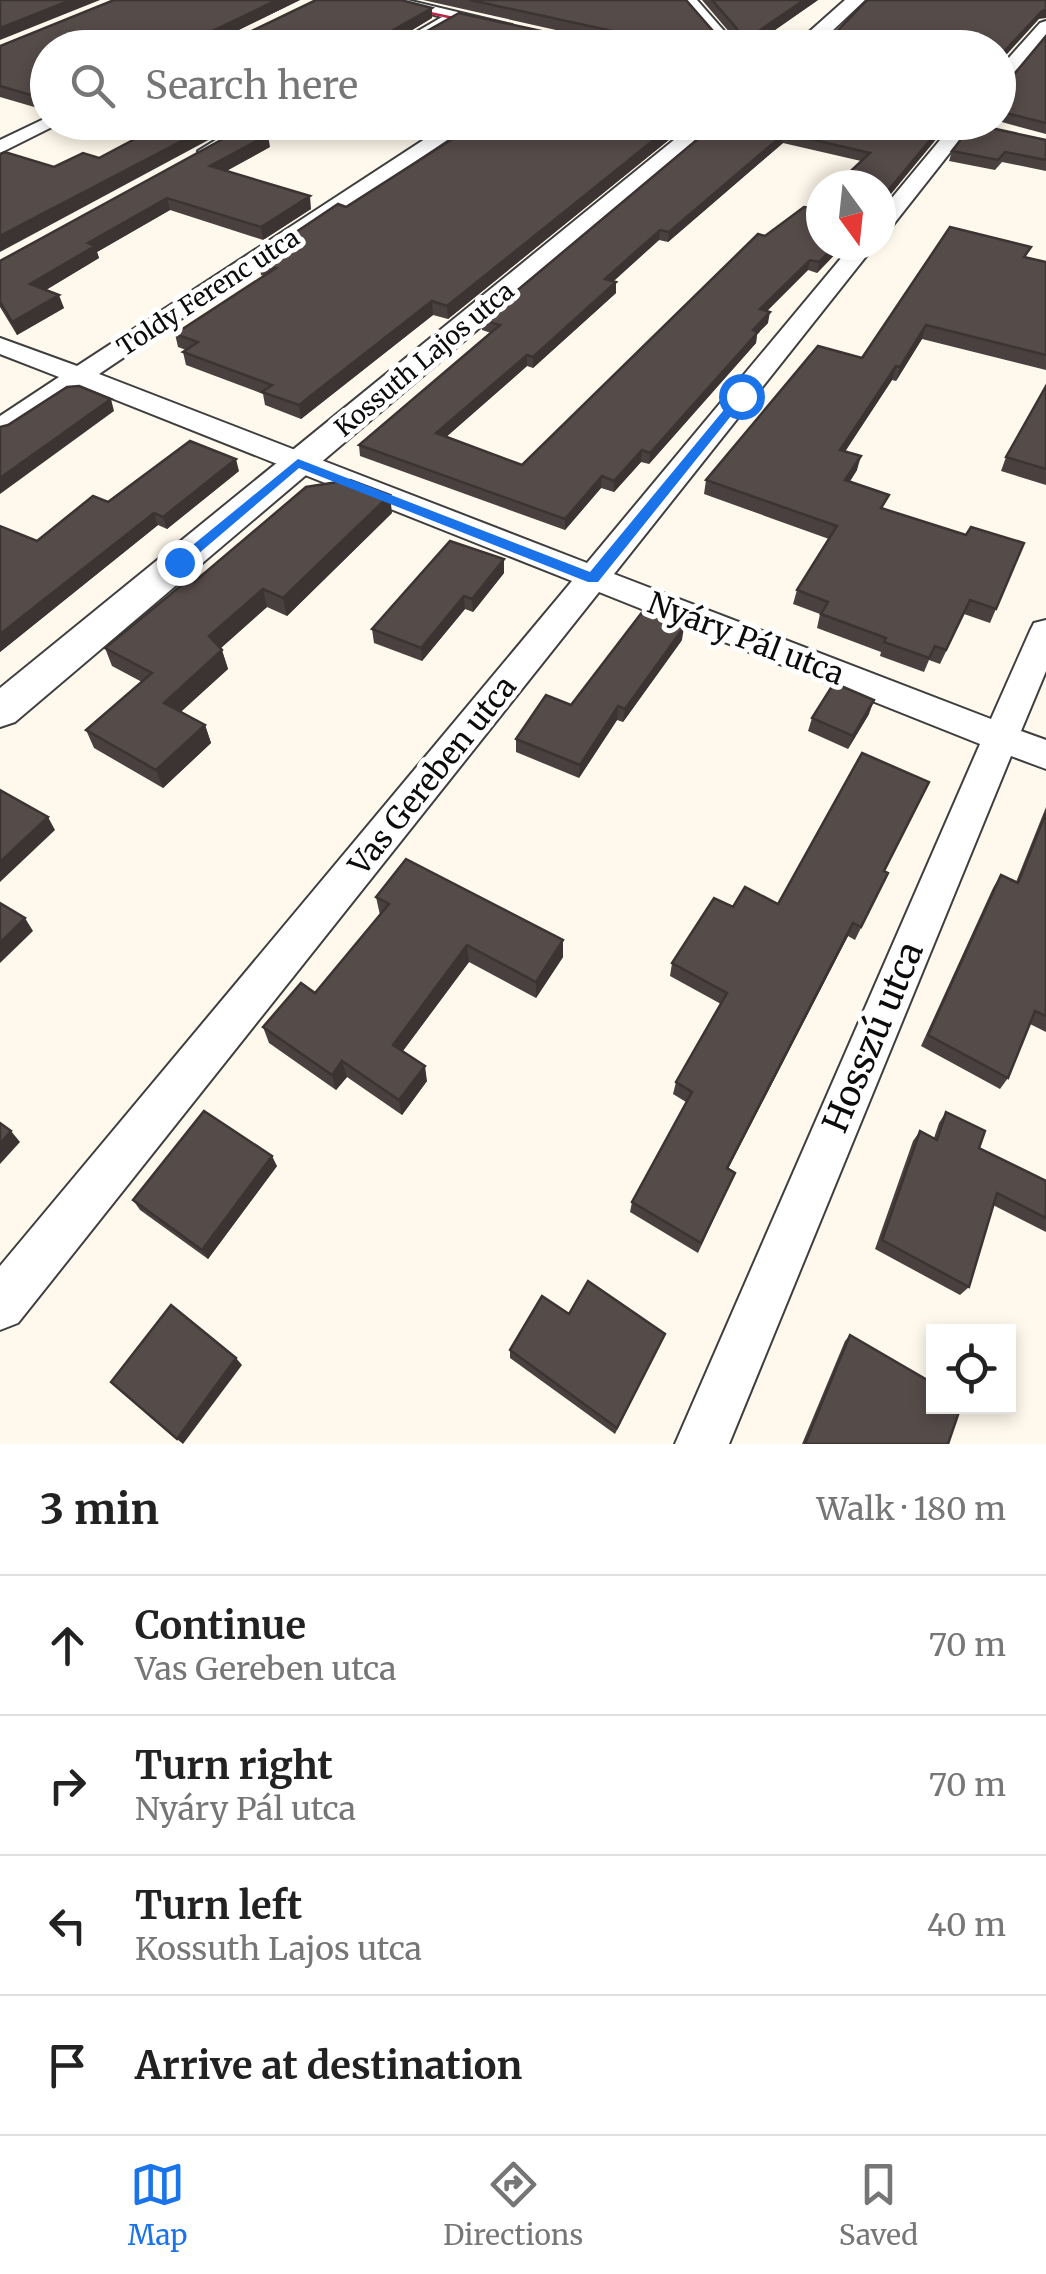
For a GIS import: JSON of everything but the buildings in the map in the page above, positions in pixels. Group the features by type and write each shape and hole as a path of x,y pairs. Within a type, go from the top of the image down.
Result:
{"street":[{"path":"384,0 531,30"},
{"path":"688,0 715,30"},
{"path":"822,30 856,0"},
{"path":"430,30 457,15"},
{"path":"1016,61 1046,26"},
{"path":"0,147 30,133"},
{"path":"191,160 227,140"},
{"name":"Toldy Ferenc utca","path":"0,428 438,140"},
{"name":"Kossuth Lajos utca","path":"0,710 689,140"},
{"path":"896,207 953,140"},
{"name":"Vas Gereben utca","path":"0,1305 852,260"},
{"name":"Nyáry Pál utca","path":"0,345 1046,755"},
{"name":"Hosszú utca","path":"702,1444 1046,631"}],"tram line":[{"path":"369,0 477,23"},
{"path":"1016,138 1046,145"}],"route":[{"path":"179,562 298,463 593,578 741,396"}]}
